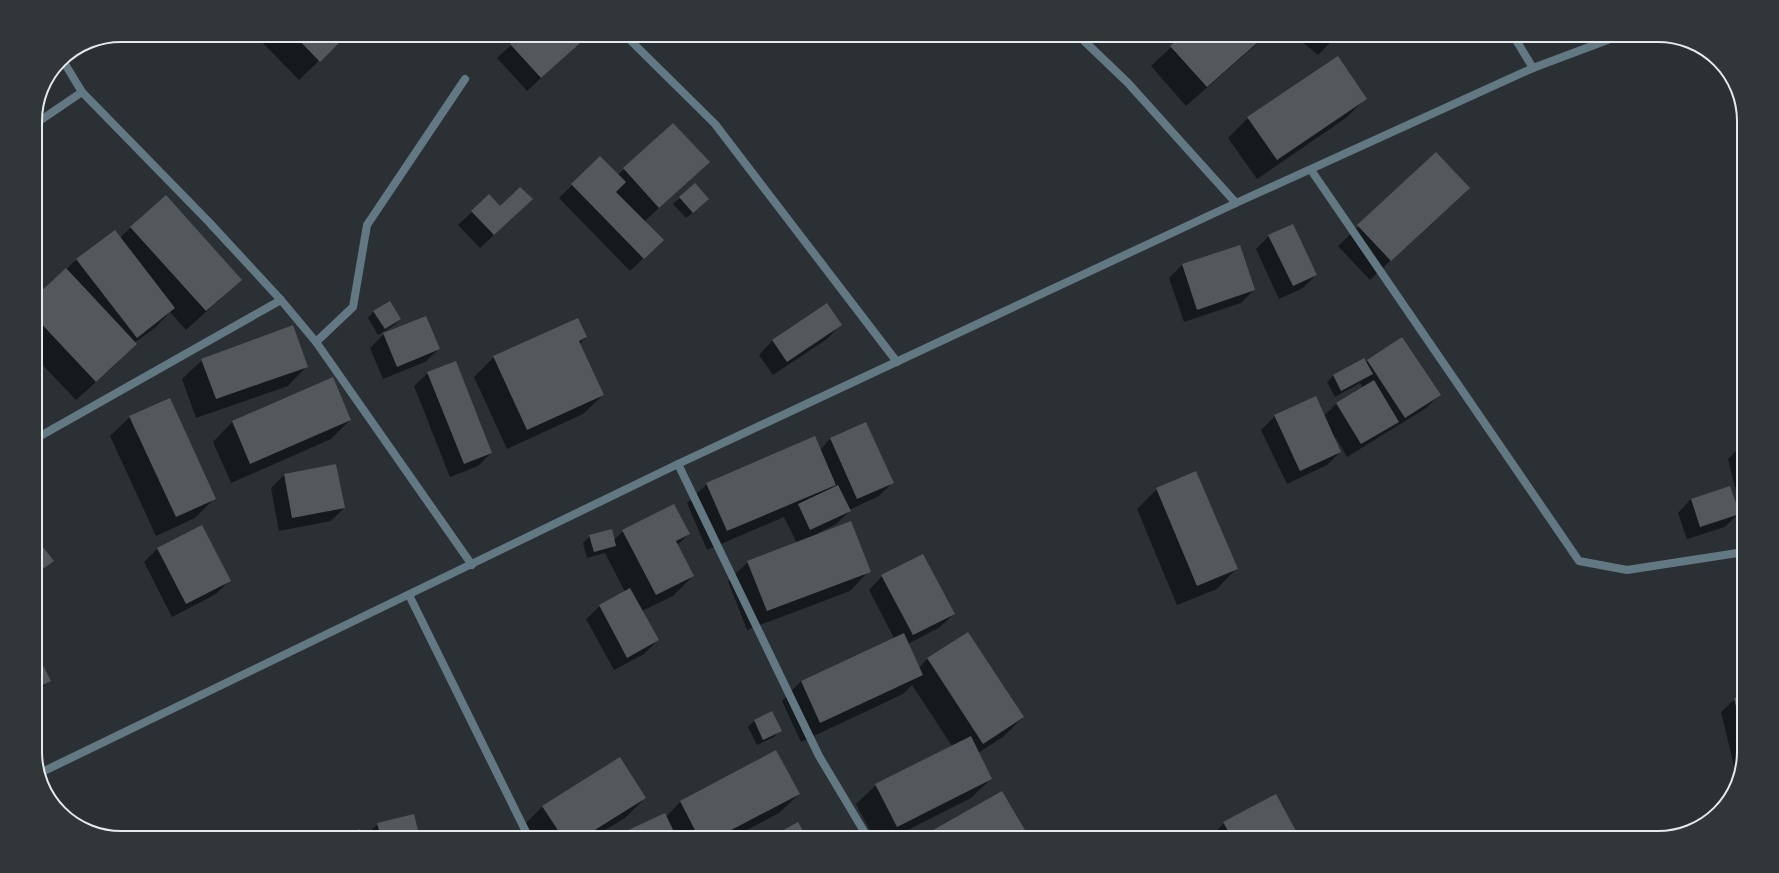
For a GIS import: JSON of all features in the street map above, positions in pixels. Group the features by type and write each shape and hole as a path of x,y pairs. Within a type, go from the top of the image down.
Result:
{"street":[{"path":"631,42 715,124 897,362"},
{"path":"1085,42 1128,83 1236,203"},
{"path":"1517,42 1533,68"},
{"path":"45,771 678,464 1236,203 1533,68 1603,42"},
{"path":"65,65 82,92 207,220 281,300 316,342 472,565"},
{"path":"316,342 353,307 367,225 465,79"},
{"path":"42,119 82,92"},
{"path":"1311,170 1579,561 1628,570 1737,553"},
{"path":"42,435 281,300"},
{"path":"678,464 819,756 864,831"},
{"path":"408,595 526,831"}],"building":[{"path":"301,42 340,42 320,62"},
{"path":"512,42 581,42 541,78 510,44"},
{"path":"1174,42 1258,42 1207,87 1170,46"},
{"path":"1338,56 1367,99 1277,160 1247,117"},
{"path":"673,123 710,162 659,208 623,168"},
{"path":"1436,152 1470,188 1391,261 1357,225"},
{"path":"600,156 626,182 616,192 664,240 644,259 571,184"},
{"path":"695,183 709,199 693,213 679,197"},
{"path":"520,187 533,199 494,235 471,211 489,194 500,206"},
{"path":"166,195 242,280 206,311 130,227"},
{"path":"1293,224 1317,275 1293,286 1268,235"},
{"path":"115,230 175,308 137,338 76,259"},
{"path":"1240,245 1255,290 1197,310 1182,264"},
{"path":"66,268 137,344 96,382 42,324 42,290"},
{"path":"390,301 401,319 385,329 373,311"},
{"path":"827,303 842,325 787,362 772,340"},
{"path":"426,316 440,349 397,367 383,333"},
{"path":"578,318 587,337 579,341 604,395 527,430 493,356"},
{"path":"293,325 308,367 216,399 201,359"},
{"path":"1402,337 1441,395 1405,418 1367,360"},
{"path":"1364,358 1373,374 1341,391 1333,375"},
{"path":"456,361 492,453 464,464 427,372"},
{"path":"333,377 351,420 250,464 232,421"},
{"path":"1374,380 1399,422 1361,444 1336,403"},
{"path":"1316,396 1341,452 1300,471 1274,415"},
{"path":"170,398 216,499 176,517 129,416"},
{"path":"866,422 894,483 857,499 830,438"},
{"path":"815,436 836,485 727,531 706,483"},
{"path":"336,464 345,508 292,518 284,474"},
{"path":"1196,471 1238,569 1197,586 1156,488"},
{"path":"838,485 851,511 810,530 798,504"},
{"path":"1730,486 1737,506 1737,515 1700,527 1691,499"},
{"path":"674,504 690,534 676,541 694,576 656,595 622,530"},
{"path":"851,521 871,572 767,611 747,561"},
{"path":"202,525 231,581 186,604 157,548"},
{"path":"612,529 616,546 594,552 589,535"},
{"path":"42,546 54,561 42,570"},
{"path":"923,554 955,614 913,635 881,575"},
{"path":"630,588 659,640 627,658 599,605"},
{"path":"968,632 1024,717 983,744 927,658"},
{"path":"904,633 923,675 820,723 801,681"},
{"path":"42,664 51,681 42,686"},
{"path":"1737,697 1737,711 1734,698"},
{"path":"772,711 782,731 763,740 754,720"},
{"path":"971,736 992,779 897,827 875,784"},
{"path":"776,750 800,794 729,831 695,831 680,801"},
{"path":"620,757 646,798 593,831 558,831 542,806"},
{"path":"1002,791 1025,830 1023,831 931,831"},
{"path":"1276,794 1296,831 1228,831 1223,822"},
{"path":"665,813 674,831 626,831"},
{"path":"414,814 418,831 379,831 377,823"},
{"path":"798,822 803,831 782,831"}]}
